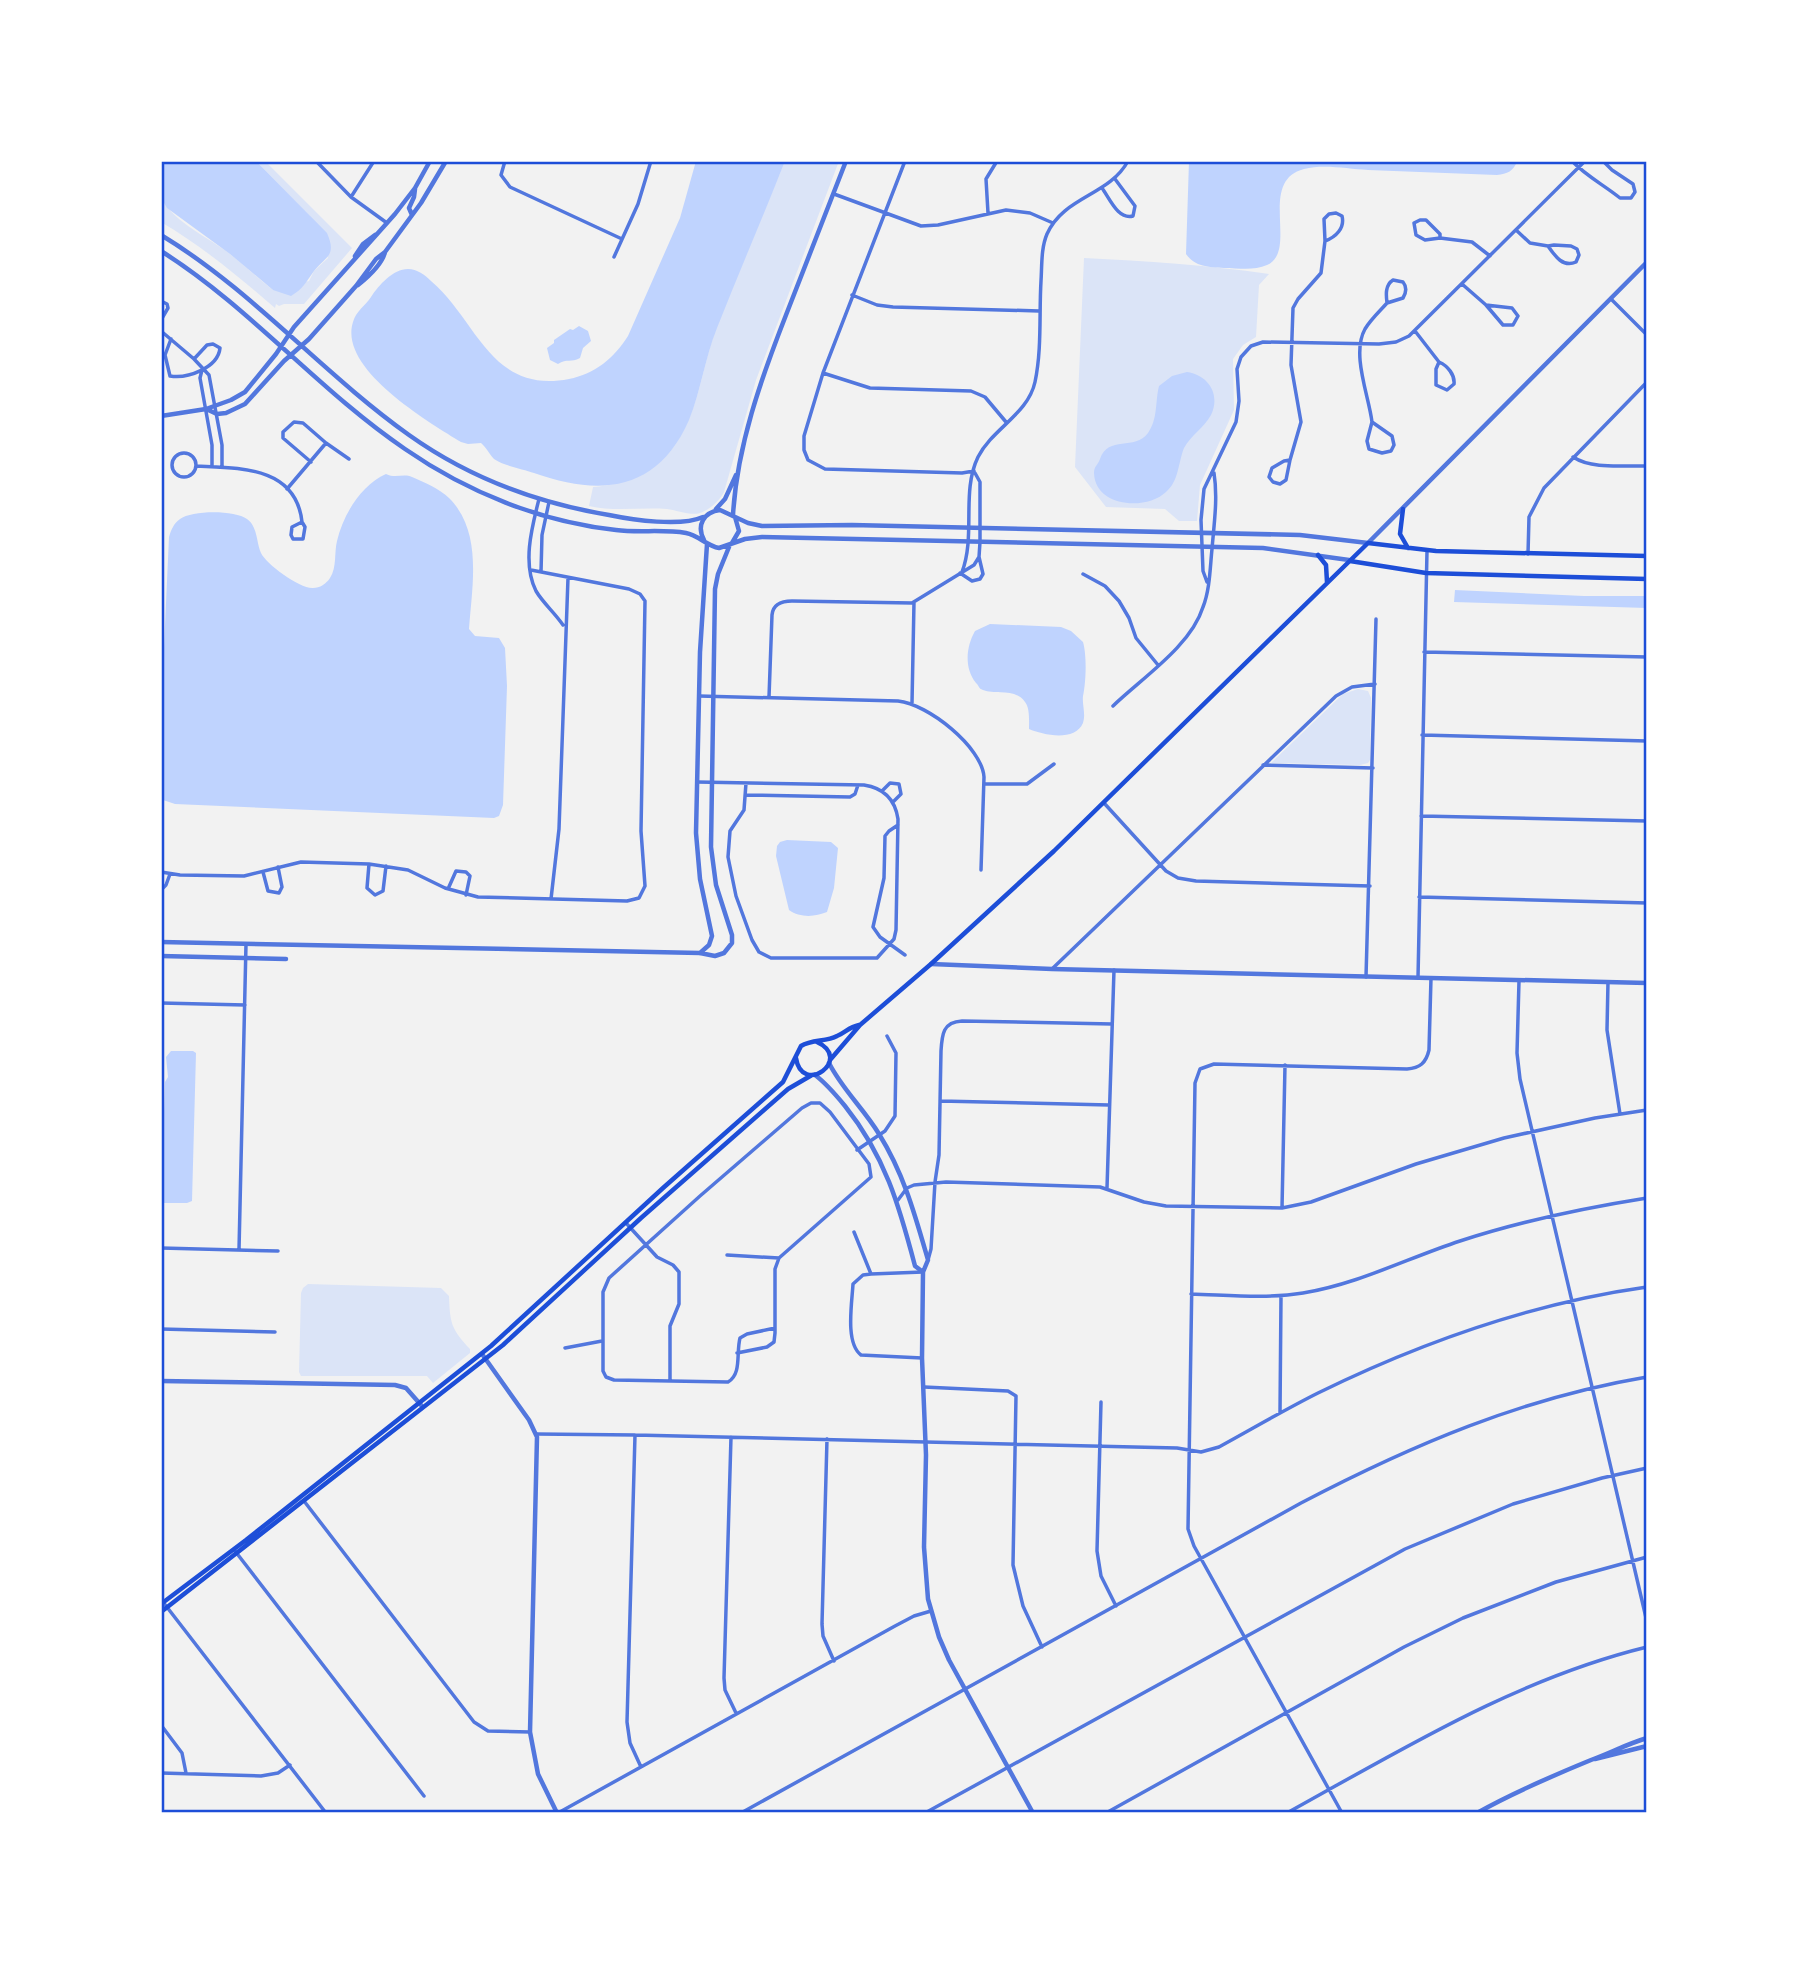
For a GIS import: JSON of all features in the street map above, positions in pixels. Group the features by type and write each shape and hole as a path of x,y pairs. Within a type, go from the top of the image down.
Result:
{"main road":[{"path":"1403,509 1400,534 1409,549"},
{"path":"161,1612 235,1551 424,1409 516,1335 631,1227 788,1089 824,1071 829,1061 860,1025 931,964 1104,803 1368,543 1427,551 1647,556"},
{"path":"1318,555 1326,565 1327,583"},
{"path":"1349,561 1426,573 1647,579"},
{"path":"302,1499 482,1354 783,1082 801,1046 835,1037 850,1027 860,1025"},
{"path":"813,1041 825,1047 829,1061"},
{"path":"796,1057 800,1069 813,1075"},
{"path":"162,1603 235,1551"}],"street":[{"path":"316,161 351,197 387,223"},
{"path":"351,197 374,161"},
{"path":"161,416 206,409 244,393 363,244 387,223 415,188 430,161"},
{"path":"206,409 217,414 232,411 245,404 302,346 356,286 370,275 446,161"},
{"path":"505,161 501,171 507,186 622,239"},
{"path":"614,257 638,204 651,161"},
{"path":"161,942 700,953 706,956 721,955 727,951 732,939 714,872 710,833 715,589 718,574 738,531 734,516 737,474 748,428 771,357 846,161"},
{"path":"905,161 823,373 804,434 804,450 808,460 820,467 838,470 974,471"},
{"path":"988,213 986,179 997,161"},
{"path":"961,572 968,542 970,483 974,471 984,447 1021,409 1034,386 1038,363 1043,246 1053,223 1073,202 1115,178 1128,161"},
{"path":"1572,161 1619,198 1631,198 1635,192 1633,184 1604,161"},
{"path":"1207,582 1203,571 1201,533 1204,489 1238,415 1237,369 1242,354 1260,342 1361,344 1391,343 1404,339 1585,161"},
{"path":"1101,188 1121,215 1127,218 1133,216 1135,206 1115,178"},
{"path":"412,215 409,208 415,188"},
{"path":"834,194 912,223 929,226 988,213 1016,210 1053,223"},
{"path":"1290,460 1272,468 1269,477 1273,482 1280,484 1286,480 1301,425 1292,371 1294,305 1321,273 1325,219 1336,212 1342,216 1343,223 1340,230 1325,241"},
{"path":"1440,238 1440,234 1426,220 1414,223 1418,238 1472,242 1490,256"},
{"path":"1516,230 1530,243 1574,247 1579,251 1578,259 1571,265 1563,263 1548,246"},
{"path":"161,235 215,272 374,409 424,445 478,475 549,502 630,519 690,521 715,510 725,499 737,474"},
{"path":"161,251 196,274 373,425 419,458 481,492 545,516 615,530 688,533 717,548 756,537 1263,548 1349,561"},
{"path":"715,510 726,511 762,526 1300,535 1368,543 1647,262"},
{"path":"1373,422 1392,436 1394,445 1391,451 1382,453 1369,449 1367,441 1373,422 1361,369 1361,344 1366,328 1387,303 1403,298 1406,291 1403,282 1393,280 1388,284 1387,303"},
{"path":"1462,284 1486,305 1503,325 1516,323 1518,316 1512,307 1486,305"},
{"path":"852,295 877,305 892,307 1040,311"},
{"path":"1611,299 1647,335"},
{"path":"161,301 167,304 168,308 161,320"},
{"path":"161,331 209,375 222,445 222,467"},
{"path":"1415,331 1454,377 1454,384 1447,390 1436,385 1439,362"},
{"path":"171,339 165,355 170,376 178,377 202,370 218,356 220,348 213,344 207,345 194,359"},
{"path":"202,370 200,378 212,445 212,467"},
{"path":"823,373 874,389 971,391 985,397 1006,422"},
{"path":"1528,554 1528,524 1532,510 1549,481 1647,382"},
{"path":"311,462 283,438 285,430 292,423 303,423 349,459"},
{"path":"287,489 327,443"},
{"path":"192,454 197,466 191,474 176,476 171,460 175,456 192,454"},
{"path":"1573,457 1586,464 1647,466"},
{"path":"197,466 259,471 287,489 296,501 305,527 303,538 293,540 292,527 302,522"},
{"path":"961,572 972,580 979,579 983,574 979,557 980,482 974,471"},
{"path":"1112,706 1194,628 1203,607 1214,533 1214,472"},
{"path":"539,499 531,536 531,570 536,590 564,627"},
{"path":"541,572 542,535 549,502"},
{"path":"700,953 709,945 712,936 698,859 699,696 702,616 708,561 706,542 700,529 704,517"},
{"path":"1418,978 1427,551"},
{"path":"769,697 772,615 776,606 792,601 914,602 970,568 979,557"},
{"path":"161,872 236,876 310,862 369,864 417,874 448,889 488,898 636,900 642,895 645,886 641,822 646,607 640,594 623,587 531,570"},
{"path":"1083,574 1105,586 1116,597 1136,638 1158,665"},
{"path":"551,899 559,829 564,627 568,578"},
{"path":"912,703 914,602"},
{"path":"1366,977 1376,619"},
{"path":"1424,652 1647,657"},
{"path":"1052,969 1332,700 1346,689 1375,684"},
{"path":"699,696 890,700 912,703 935,716 980,760 984,772 982,870"},
{"path":"1422,735 1647,741"},
{"path":"984,785 1027,785 1054,764"},
{"path":"1263,765 1373,768"},
{"path":"697,782 858,785 872,786 889,796 898,825 896,930 890,944 875,959 771,958 759,952 738,905 727,849 730,831 744,810 746,783"},
{"path":"882,791 890,783 900,785 901,794 893,802"},
{"path":"745,795 850,797 855,794 858,785"},
{"path":"1104,803 1173,877 1189,881 1370,886"},
{"path":"1421,816 1647,821"},
{"path":"898,825 890,829 885,836 884,878 873,924 877,935 905,955"},
{"path":"369,864 367,888 374,895 383,891 386,866"},
{"path":"263,872 268,891 279,892 282,887 278,867"},
{"path":"448,889 456,871 466,872 470,876 466,895"},
{"path":"161,890 170,874"},
{"path":"1419,897 1647,903"},
{"path":"239,1250 246,943"},
{"path":"161,956 286,959"},
{"path":"931,964 1647,983"},
{"path":"1107,1188 1114,970"},
{"path":"1342,1813 1201,1558 1192,1541 1188,1525 1195,1085 1199,1071 1214,1064 1417,1068 1424,1063 1429,1050 1431,978"},
{"path":"1519,980 1518,1064 1647,1622"},
{"path":"1608,982 1607,1030 1620,1114"},
{"path":"161,1003 244,1005"},
{"path":"1033,1813 944,1648 931,1611 925,1573 923,1272 932,1250 939,1155 942,1036 947,1025 962,1021 1112,1024"},
{"path":"858,1150 892,1124 896,1104 896,1053 887,1036"},
{"path":"829,1061 837,1078 880,1135 907,1188 928,1260"},
{"path":"1282,1208 1285,1065"},
{"path":"813,1075 828,1086 871,1141 898,1200 915,1266 923,1272"},
{"path":"940,1101 1109,1105"},
{"path":"737,1353 770,1346 775,1340 775,1328 775,1269 779,1258 864,1186 872,1175 870,1166 825,1106 814,1102 802,1108 609,1278 603,1288 602,1368 606,1377 614,1380 728,1382 736,1376 737,1353 741,1337 775,1328"},
{"path":"898,1200 907,1188 935,1182 1107,1188 1154,1204 1282,1208 1311,1202 1416,1164 1533,1131 1647,1110"},
{"path":"1191,1294 1281,1295 1312,1291 1346,1283 1461,1241 1552,1217 1647,1198"},
{"path":"626,1223 659,1259 675,1267 679,1275 679,1308 670,1326 670,1381"},
{"path":"855,1232 871,1274"},
{"path":"161,1248 278,1251"},
{"path":"727,1255 779,1258"},
{"path":"922,1358 861,1355 851,1341 853,1284 863,1275 923,1272"},
{"path":"536,1434 926,1441 1177,1448 1200,1452 1213,1449 1346,1380 1418,1349 1494,1323 1572,1301 1647,1287"},
{"path":"1280,1413 1281,1295"},
{"path":"161,1329 275,1332"},
{"path":"565,1348 602,1341"},
{"path":"482,1354 536,1434 530,1732 538,1774 557,1813 914,1616 931,1611"},
{"path":"741,1813 1350,1476 1405,1451 1493,1417 1592,1388 1647,1377"},
{"path":"161,1381 395,1385 406,1388 424,1409"},
{"path":"924,1387 1008,1391 1015,1394 1017,1400 1012,1544 1015,1574 1023,1606 1042,1647"},
{"path":"1101,1402 1097,1557 1104,1582 1116,1606"},
{"path":"635,1434 627,1722 630,1743 641,1767"},
{"path":"731,1437 724,1678 725,1690 736,1713"},
{"path":"827,1439 822,1624 823,1636 834,1661"},
{"path":"925,1813 1376,1563 1513,1504 1612,1475 1647,1468"},
{"path":"302,1499 474,1722 488,1731 530,1732"},
{"path":"235,1551 424,1796"},
{"path":"1106,1813 1404,1647 1463,1618 1556,1582 1647,1557"},
{"path":"162,1603 326,1813"},
{"path":"1287,1813 1507,1694 1579,1666 1647,1647"},
{"path":"161,1725 182,1753 186,1773"},
{"path":"1594,1759 1647,1738"},
{"path":"1477,1813 1536,1783 1594,1759 1647,1746"},
{"path":"161,1773 271,1775 290,1765"}],"shaded area":[{"path":"256,161 265,161 352,248 304,304 276,304 275,308 220,262 161,222 161,198 183,222 230,254 273,290 309,281 314,271 328,258 310,216"},
{"path":"785,161 839,161 756,380 724,492 711,507 696,514 667,509 608,509 589,506 593,487 628,480 649,470 668,454 683,432 695,403 716,329"},
{"path":"1084,258 1269,274 1259,285 1256,337 1243,345 1233,359 1234,410 1200,485 1197,521 1179,521 1165,509 1106,507 1075,467"},
{"path":"1358,689 1368,691 1371,698 1368,763 1271,763 1343,694"},
{"path":"308,1284 441,1288 449,1296 453,1325 470,1353 433,1383 427,1376 301,1376 301,1293"}],"water":[{"path":"161,161 256,161 327,233 331,247 329,255 291,296 273,290 230,254 167,208 161,198"},
{"path":"696,161 785,161 717,328 689,420 676,444 661,462 644,474 625,482 582,485 503,464 494,459 481,443 461,442 409,408 372,375 359,358 352,340 356,315 387,278 408,269 418,271 429,279 447,297 488,351 503,365 521,376 542,381 569,379 595,369 617,351 628,336 680,218"},
{"path":"1189,161 1517,161 1510,171 1497,175 1328,167 1304,169 1290,176 1283,187 1280,201 1280,246 1276,257 1267,265 1246,269 1203,266 1186,254"},
{"path":"579,326 588,331 591,341 583,348 580,358 558,364 550,360 547,348 570,329"},
{"path":"1187,372 1201,377 1211,387 1214,407 1208,420 1184,448 1173,483 1166,492 1146,502 1112,499 1103,493 1097,484 1095,467 1109,447 1136,441 1148,433 1156,410 1159,386 1172,376"},
{"path":"386,474 409,476 441,492 460,512 467,527 473,560 469,629 475,636 499,638 505,648 507,686 503,805 499,816 494,818 175,804 163,800 161,713 169,537 174,525 180,519 194,514 224,513 241,516 251,522 261,553 269,563 300,584 318,587 327,582 332,574 337,541 354,502 369,485"},
{"path":"1455,590 1647,596 1647,608 1454,602"},
{"path":"990,624 1061,627 1071,631 1083,642 1086,662 1084,716 1079,729 1066,735 1058,735 1029,729 1028,708 1021,698 1011,693 980,688 970,671 968,651 975,631"},
{"path":"787,840 831,842 838,848 834,888 827,912 808,916 789,910 776,856 777,846"},
{"path":"171,1051 196,1053 192,1201 187,1203 164,1203 161,1200 165,1082 168,1077 166,1057"}]}
